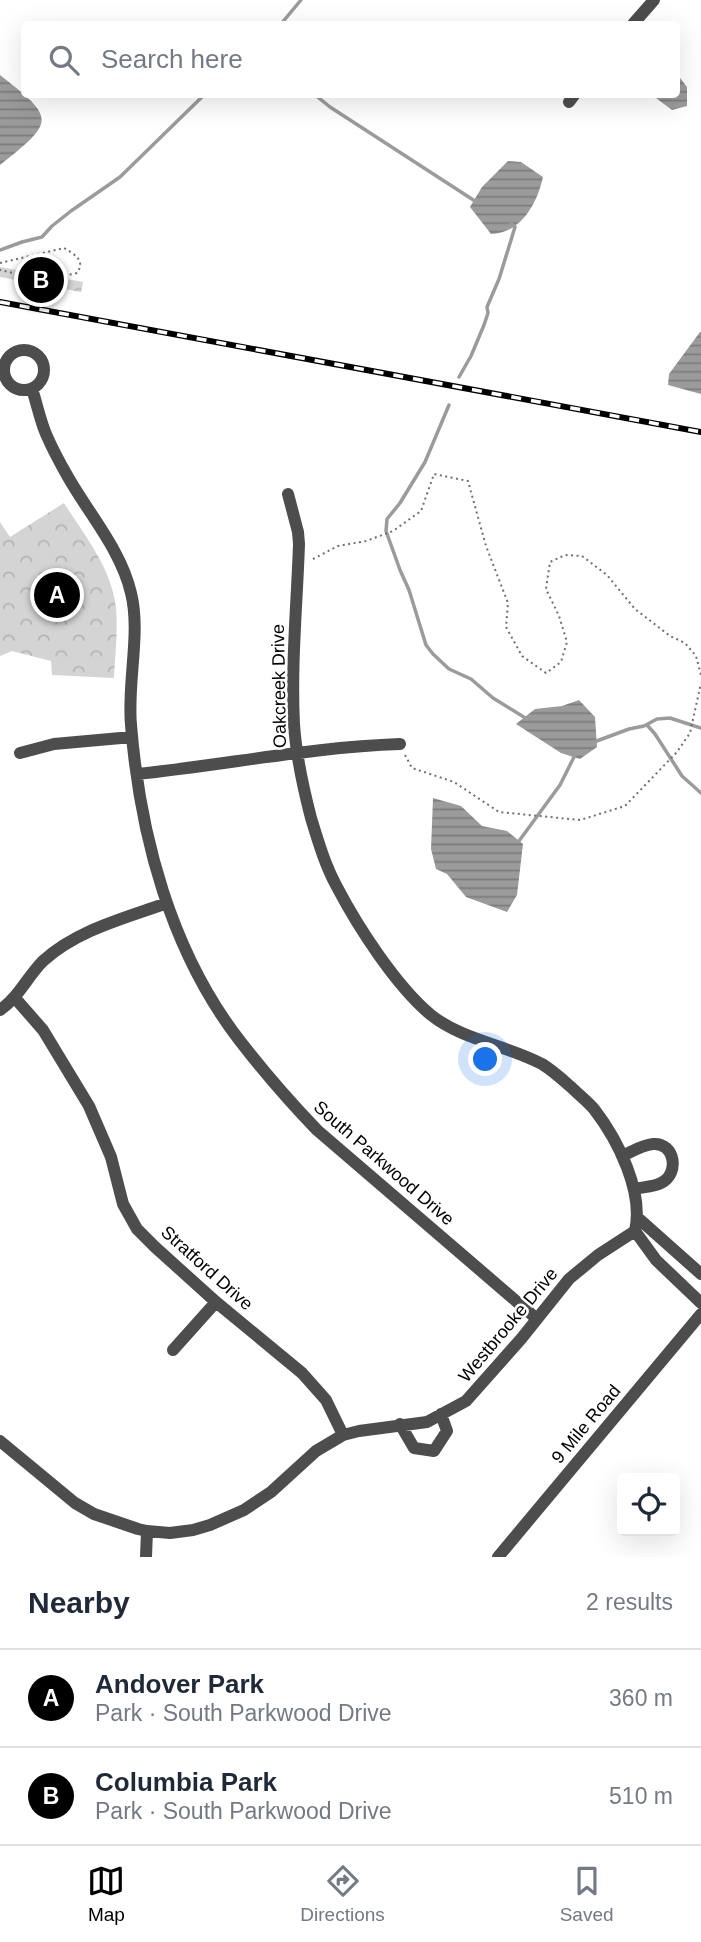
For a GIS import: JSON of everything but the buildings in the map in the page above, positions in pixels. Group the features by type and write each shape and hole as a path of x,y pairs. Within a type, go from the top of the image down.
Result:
{"street":[{"path":"636,21 654,0"},
{"path":"19,351 32,352 42,360 44,373 42,380 32,389 26,390 13,387 2,370 8,358 19,351"},
{"name":"South Parkwood Drive","path":"32,389 46,433 68,477 117,558 132,595 134,620 130,721 144,822 167,903 196,969 240,1041 317,1130 537,1319"},
{"name":"Oakcreek Drive","path":"288,494 299,544 293,691 297,753 315,831 335,884 369,941 416,1001 445,1024 543,1065 592,1107 609,1130 622,1156 634,1189 636,1224 656,1260 701,1303"},
{"path":"20,752 54,744 132,737"},
{"path":"137,774 297,753 400,744"},
{"path":"0,1010 15,998 42,962 80,936 167,903"},
{"name":"Stratford Drive","path":"15,998 43,1030 89,1106 111,1157 123,1204 137,1229 216,1302 302,1373 326,1400 343,1436"},
{"path":"622,1156 655,1144 667,1148 674,1159 674,1168 669,1177 661,1183 634,1189"},
{"path":"636,1224 701,1274"},
{"name":"Westbrooke Drive","path":"0,1441 75,1503 94,1514 147,1531 170,1533 210,1525 235,1514 271,1492 316,1451 343,1436 400,1424 427,1422 466,1401 569,1279 636,1224"},
{"path":"173,1350 216,1302"},
{"name":"9 Mile Road","path":"498,1557 701,1314"},
{"path":"400,1424 414,1448 434,1451 447,1431 441,1414"},
{"path":"146,1557 147,1531"}],"path":[{"path":"0,263 64,248 77,256 81,263 77,273 54,278 0,270"},
{"path":"313,559 338,546 366,541 393,531 421,511 434,474 468,481 486,546 508,603 506,626 522,656 546,673 561,662 567,642 559,616 546,589 550,562 565,555 582,556 607,575 635,609 670,636 685,643 696,656 701,675"},
{"path":"400,744 412,768 454,782 499,812 580,820 625,806 677,752 690,733 701,683"}],"green space":[{"path":"0,267 83,282 81,292 0,277"},
{"path":"64,503 94,550 112,588 117,620 114,678 52,675 51,661 12,651 0,656 0,522 10,537"}],"shaded area":[{"path":"0,75 21,92 21,98 31,101 42,120 39,129 31,138 0,165"},
{"path":"680,78 687,87 687,106 672,110 656,98 680,98"},
{"path":"508,161 521,162 543,177 532,207 519,223 502,232 491,234 470,207 482,187"},
{"path":"700,332 701,394 668,385 669,374"},
{"path":"579,700 595,717 597,747 580,759 561,753 516,724 535,709 562,706"},
{"path":"433,798 461,806 482,826 507,831 523,844 517,895 507,912 466,897 447,874 436,869 431,849"}],"waterway":[{"path":"284,21 301,0"},
{"path":"0,250 42,237 71,211 120,177 201,98"},
{"path":"319,98 478,203"},
{"path":"459,377 484,325 487,307 515,227 511,224"},
{"path":"449,405 425,462 387,519 386,531 409,590 426,645 449,669 471,679 493,698 527,719"},
{"path":"594,742 644,726 657,719 670,718 701,728"},
{"path":"647,725 682,776 701,793"},
{"path":"519,841 560,785 575,755"}],"railway":[{"path":"0,302 701,432"}],"place":[{"name":"Columbia Park","path":"41,280"},
{"name":"Andover Park","path":"57,595"}]}
